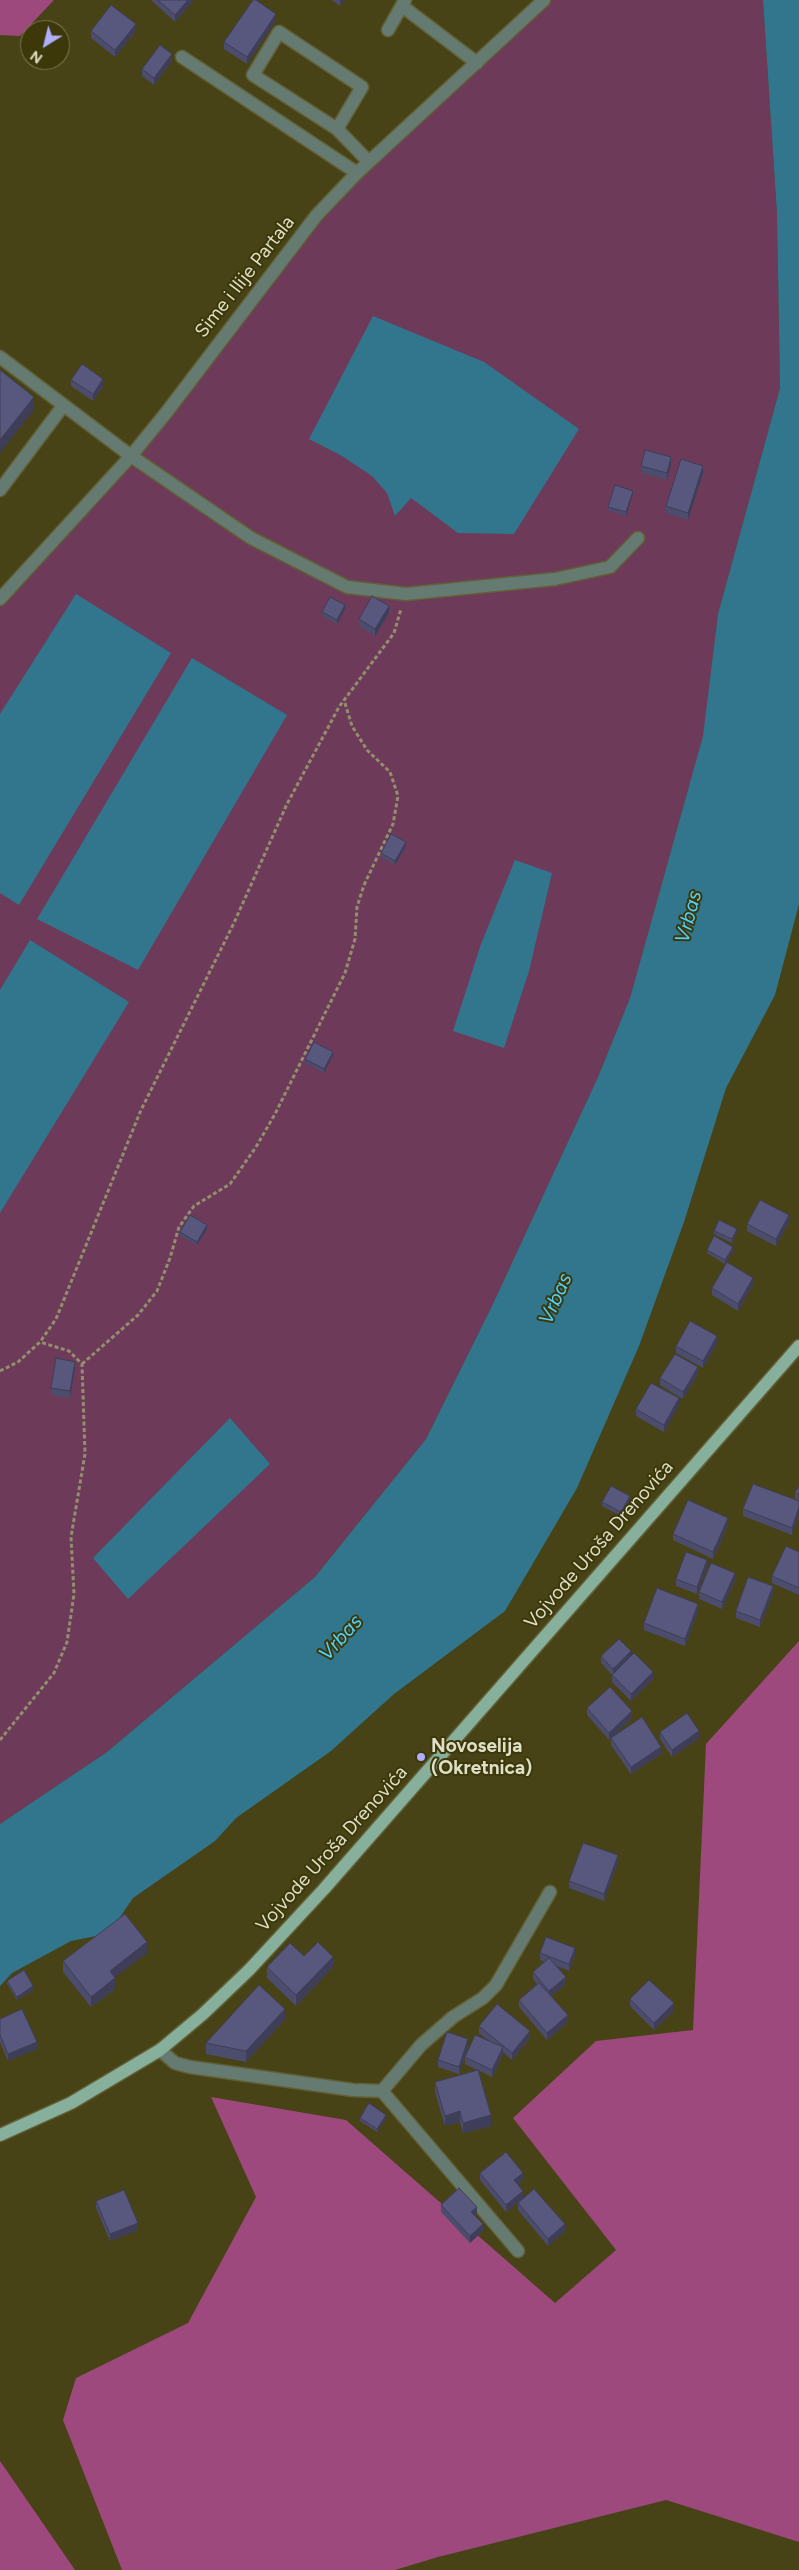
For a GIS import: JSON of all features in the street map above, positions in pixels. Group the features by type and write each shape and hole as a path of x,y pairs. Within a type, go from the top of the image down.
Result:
{"main road":[{"name":"Vojvode Uroša Drenovića","path":"0,2135 71,2103 160,2050 221,1997 324,1889 799,1346"}],"street":[{"name":"Sime i Ilije Partala","path":"0,599 130,456 166,413 316,216 357,173 544,0"},
{"path":"388,30 403,3 477,63"},
{"path":"337,129 362,87 279,32 253,75 337,129 369,162"},
{"path":"182,57 357,173"},
{"path":"0,357 130,456 252,538 347,587 406,594 555,579 610,567 638,538"},
{"path":"0,490 63,406"},
{"path":"382,2091 421,2044 453,2017 483,1998 496,1985 550,1892"},
{"path":"160,2050 175,2063 190,2067 353,2090 382,2091 518,2251"}],"path":[{"path":"0,1371 18,1362 40,1342 56,1319 141,1110 234,924 304,769 344,700 394,633 406,594"},
{"path":"82,1364 138,1315 157,1291 170,1258 179,1227 194,1206 230,1184 256,1147 275,1114 345,973 355,939 357,907 364,885 393,824 398,796 390,772 367,750 352,726 344,700"},
{"path":"0,1740 54,1673 66,1642 74,1594 71,1538 85,1454 82,1364 69,1351 40,1342"}],"shaded area":[{"path":"0,0 54,0 35,20 20,20 20,36 0,35"},
{"path":"544,0 763,0 777,214 780,388 718,614 704,733 630,998 598,1077 492,1306 426,1439 315,1577 107,1752 0,1824 0,599 131,456 316,216"},
{"path":"799,1641 799,2542 666,2500 438,2557 395,2570 122,2570 63,2420 76,2378 188,2323 256,2197 211,2097 346,2120 555,2303 616,2250 513,2118 596,2041 693,2030 706,1744"},
{"path":"0,2461 75,2570 0,2570"}],"water":[{"name":"Vrbas","path":"763,0 799,0 799,904 775,995 726,1088 684,1222 639,1346 577,1488 505,1611 394,1694 331,1751 236,1818 215,1841 133,1898 116,1923 101,1935 71,1941 12,1973 0,1986 0,1824 107,1752 315,1577 426,1439 492,1306 598,1077 630,998 703,736 718,614 780,388 777,214"},
{"path":"373,316 484,362 579,429 514,534 458,533 411,498 395,516 387,493 372,476 342,456 309,439"},
{"path":"76,594 171,653 19,905 0,893 0,714"},
{"path":"192,658 287,715 138,970 37,919"},
{"path":"515,860 552,873 529,971 504,1048 453,1031 481,944"},
{"path":"30,940 129,1002 0,1213 0,990"},
{"path":"230,1418 270,1464 128,1599 93,1558"}],"building":[{"path":"158,0 188,0 175,15"},
{"path":"253,0 256,0 276,14 247,57 224,42"},
{"path":"111,5 136,24 115,50 91,31"},
{"path":"160,45 172,54 154,78 142,69"},
{"path":"82,364 103,379 93,394 71,380"},
{"path":"0,370 34,397 0,440"},
{"path":"645,450 671,457 667,473 641,466"},
{"path":"681,459 703,466 688,513 666,506"},
{"path":"615,485 633,491 626,512 608,507"},
{"path":"372,596 389,606 375,629 359,619"},
{"path":"330,597 345,605 337,620 322,612"},
{"path":"391,834 406,842 395,861 381,853"},
{"path":"314,1042 333,1052 324,1069 305,1059"},
{"path":"760,1200 789,1215 776,1239 747,1224"},
{"path":"190,1215 207,1225 197,1242 180,1232"},
{"path":"719,1220 737,1229 732,1239 714,1231"},
{"path":"714,1236 733,1247 725,1260 707,1250"},
{"path":"727,1262 753,1278 738,1304 712,1288"},
{"path":"690,1321 717,1336 703,1361 676,1346"},
{"path":"675,1354 698,1367 683,1392 660,1378"},
{"path":"56,1358 75,1362 70,1391 51,1388"},
{"path":"651,1383 679,1398 664,1425 636,1409"},
{"path":"753,1484 799,1501 799,1507 792,1528 743,1509"},
{"path":"611,1486 630,1496 621,1512 602,1502"},
{"path":"799,1486 799,1495 795,1492"},
{"path":"688,1500 728,1518 713,1552 673,1534"},
{"path":"786,1546 799,1552 799,1588 772,1576"},
{"path":"686,1552 707,1560 697,1587 676,1579"},
{"path":"711,1563 735,1573 722,1602 699,1592"},
{"path":"748,1577 773,1586 760,1620 736,1611"},
{"path":"657,1588 698,1604 685,1639 644,1623"},
{"path":"619,1639 631,1651 613,1669 601,1656"},
{"path":"634,1653 653,1672 631,1694 612,1675"},
{"path":"610,1687 632,1711 609,1733 587,1708"},
{"path":"687,1713 699,1731 672,1750 660,1732"},
{"path":"642,1717 661,1747 631,1767 611,1738"},
{"path":"583,1843 618,1855 604,1894 569,1881"},
{"path":"125,1914 147,1942 110,1971 115,1978 91,1997 63,1961"},
{"path":"546,1937 575,1948 569,1964 540,1953"},
{"path":"318,1942 333,1957 296,1995 267,1967 290,1943 304,1956"},
{"path":"549,1958 566,1977 549,1991 533,1972"},
{"path":"24,1970 33,1986 17,1997 7,1981"},
{"path":"649,1980 674,2003 654,2023 630,1999"},
{"path":"539,1983 568,2015 547,2033 519,2000"},
{"path":"259,1985 285,2009 246,2051 206,2043"},
{"path":"497,2004 530,2031 512,2053 479,2026"},
{"path":"22,2009 37,2042 8,2054 0,2035 0,2019"},
{"path":"447,2032 468,2039 459,2067 438,2060"},
{"path":"475,2035 503,2047 492,2070 465,2057"},
{"path":"478,2070 491,2115 463,2123 460,2111 445,2116 435,2082"},
{"path":"369,2103 386,2115 377,2129 360,2118"},
{"path":"506,2152 523,2173 514,2180 523,2191 506,2205 480,2173"},
{"path":"459,2188 477,2207 471,2212 483,2224 470,2236 441,2205"},
{"path":"534,2189 565,2224 548,2239 518,2203"},
{"path":"124,2190 138,2223 110,2234 96,2201"}],"place":[{"name":"Novoselija (Okretnica)","path":"421,1757"}]}
